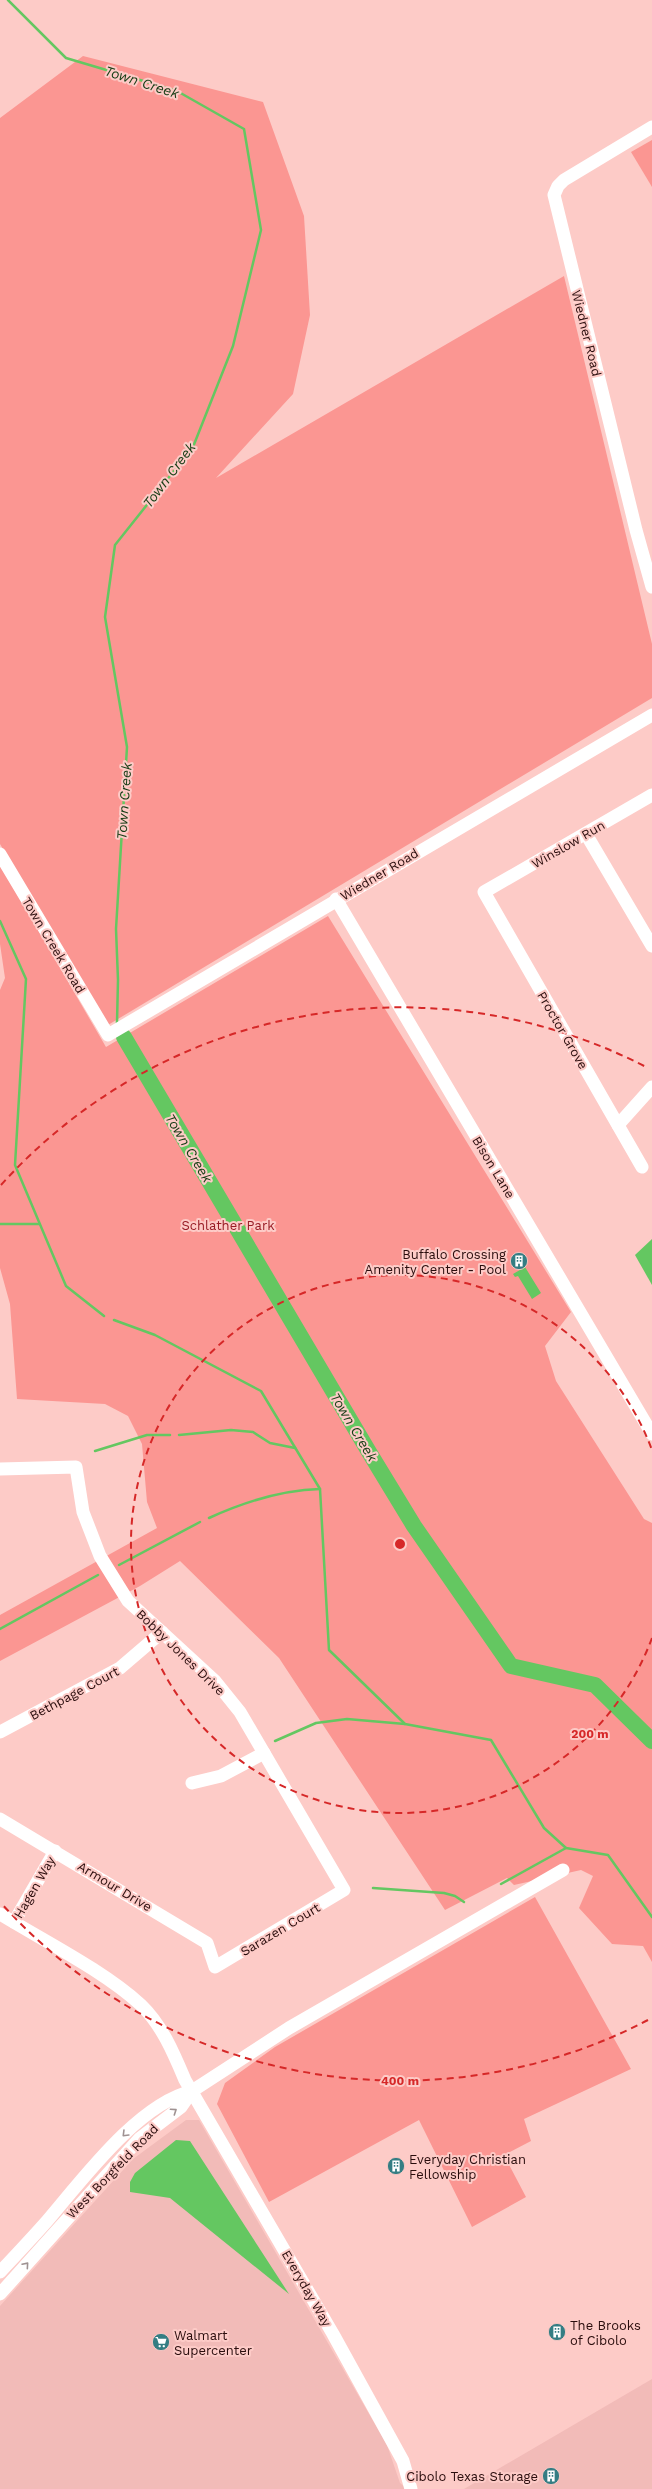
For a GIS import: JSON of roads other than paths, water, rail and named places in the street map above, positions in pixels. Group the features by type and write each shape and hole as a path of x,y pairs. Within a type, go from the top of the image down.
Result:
{"street":[{"name":"Wiedner Road","path":"652,128 564,180 558,186 554,202 636,530 652,587"},
{"name":"Wiedner Road","path":"108,1035 336,899 652,715"},
{"name":"Winslow Run","path":"484,892 652,795"},
{"path":"586,834 652,946"},
{"name":"Town Creek Road","path":"0,854 108,1035"},
{"name":"Proctor Grove","path":"484,892 642,1167"},
{"name":"Bison Lane","path":"336,899 652,1434"},
{"path":"618,1124 652,1087"},
{"name":"Bobby Jones Drive","path":"0,1469 76,1468 83,1512 100,1556 128,1600 216,1681 240,1712 344,1890"},
{"name":"Bethpage Court","path":"0,1732 120,1668 162,1632"},
{"path":"192,1783 221,1776 264,1753"},
{"name":"Armour Drive","path":"0,1819 207,1943 215,1967"},
{"name":"Hagen Way","path":"14,1922 55,1851"},
{"path":"192,2091 289,2028 563,1870"},
{"name":"Sarazen Court","path":"215,1967 344,1890"},
{"name":"Everyday Way","path":"0,1914 113,1983 142,2005 168,2040 192,2091 340,2347 403,2462 411,2489"},
{"name":"West Borgfeld Road","path":"0,2272 86,2175 145,2115 176,2095 192,2091"},
{"name":"West Borgfeld Road","path":"0,2294 139,2139 181,2107 192,2091"}],"waterway":[{"name":"Town Creek","path":"8,0 66,58 177,91 244,129 261,230 233,346 193,447 115,545 105,617 127,747 116,929 118,980 117,1023"},
{"path":"0,921 26,979 15,1165 66,1286 104,1316"},
{"name":"Town Creek","path":"124,1037 414,1526 511,1666 595,1685 652,1741"},
{"path":"0,1224 39,1224"},
{"path":"114,1320 155,1335 261,1391 320,1489 329,1650 405,1724 491,1740 544,1828 566,1848 608,1855 652,1917"},
{"path":"179,1435 231,1430 253,1432 270,1443 295,1448"},
{"path":"95,1451 147,1435 170,1435"},
{"path":"209,1518 249,1502 277,1494 320,1489"},
{"path":"119,1565 200,1522"},
{"path":"0,1629 98,1575"},
{"path":"275,1741 316,1723 347,1719 405,1724"},
{"path":"501,1884 566,1848"},
{"path":"373,1888 444,1893 455,1896 464,1902"}],"place":[{"name":"Buffalo Crossing Amenity Center - Pool","path":"519,1261"},
{"name":"Everyday Christian Fellowship","path":"396,2166"},
{"name":"The Brooks of Cibolo","path":"557,2332"},
{"name":"Walmart Supercenter","path":"161,2342"},
{"name":"Cibolo Texas Storage","path":"551,2476"}],"park label":[{"name":"Schlather Park","path":"228,1225"}]}
